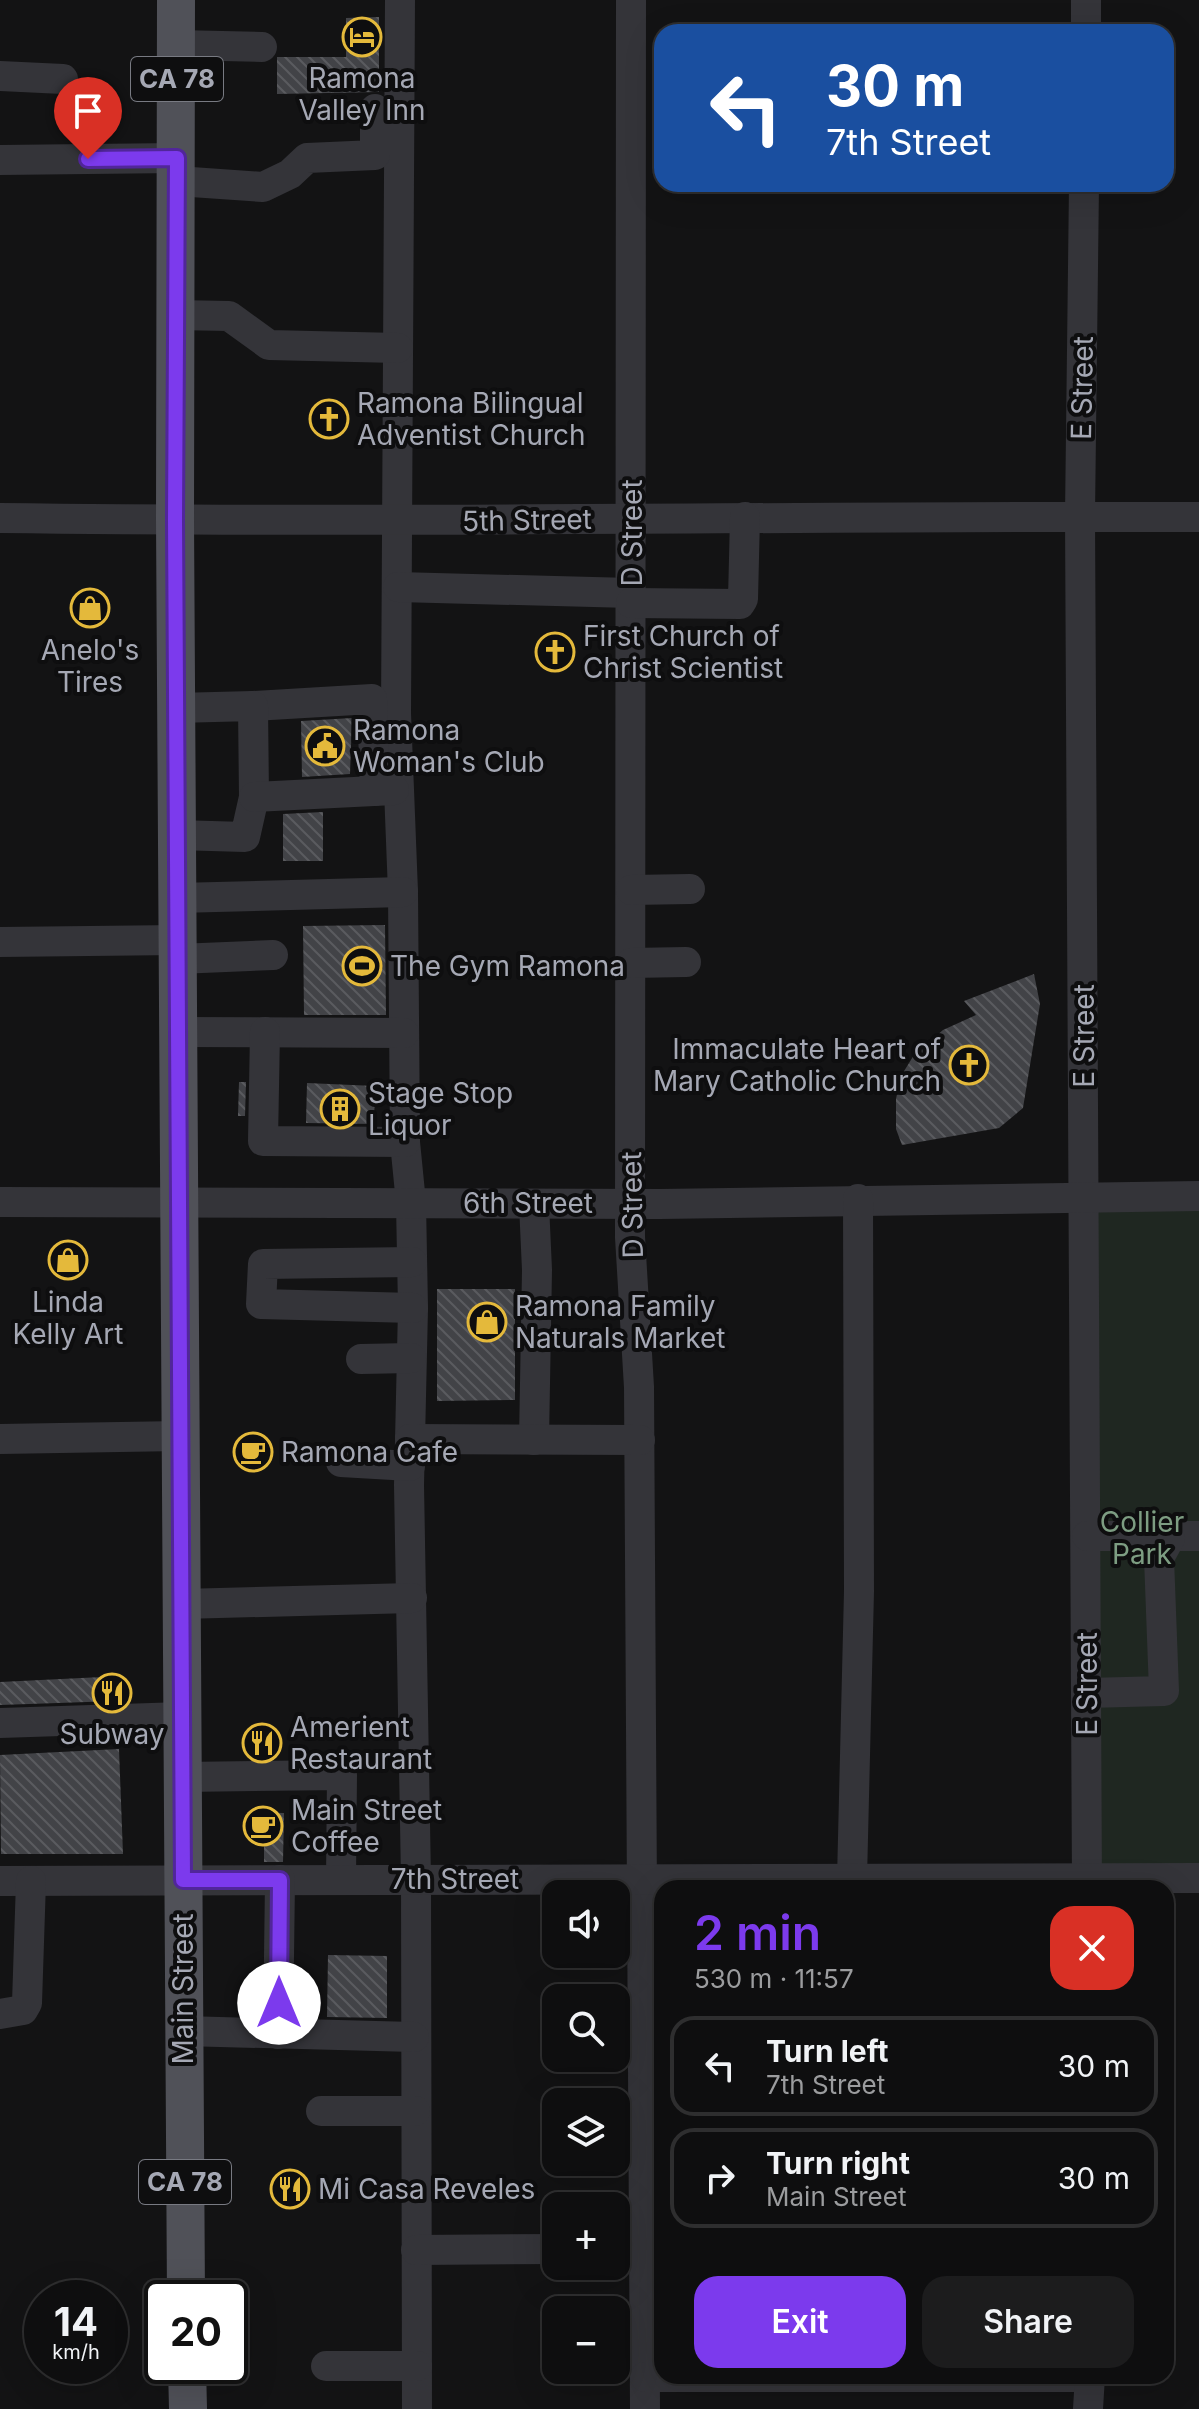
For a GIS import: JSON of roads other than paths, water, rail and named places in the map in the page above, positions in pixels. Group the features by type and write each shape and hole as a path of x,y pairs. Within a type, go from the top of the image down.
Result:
{"main road":[{"name":"Main Street","path":"176,0 175,520 186,2280"},
{"path":"187,2384 188,2409"}],"street":[{"path":"387,790 398,587 400,0"},
{"name":"D Street","path":"631,0 631,1204 640,1440 641,2255 653,2314 645,2377 645,2409"},
{"path":"1086,0 1086,24"},
{"path":"177,45 262,47"},
{"path":"0,76 63,79"},
{"path":"0,160 177,170 263,187 290,174 307,158 375,155 375,109"},
{"name":"E Street","path":"1084,192 1080,516 1087,1880"},
{"path":"175,315 229,316 269,345 398,348"},
{"name":"5th Street","path":"0,518 399,522 632,517 1199,517"},
{"path":"398,587 740,604 743,599 745,517"},
{"path":"176,708 372,699 403,892 405,1142 411,1203 413,1308 410,1452 416,1879 417,2409"},
{"path":"177,835 245,837 254,797 253,706"},
{"path":"254,797 387,790"},
{"path":"631,890 690,889"},
{"path":"177,898 403,892"},
{"path":"0,942 273,955"},
{"path":"631,963 686,962"},
{"path":"178,1032 404,1033"},
{"path":"265,1032 263,1141 405,1142"},
{"name":"6th Street","path":"0,1202 631,1204 1199,1196"},
{"path":"852,1879 859,1591 858,1199"},
{"path":"534,1204 537,1270 534,1440"},
{"path":"412,1262 263,1264 261,1304 413,1308"},
{"path":"361,1359 411,1358"},
{"path":"0,1439 180,1436"},
{"path":"341,1462 534,1440 640,1440"},
{"path":"1087,1536 1185,1537"},
{"path":"1087,1693 1164,1691 1159,1558 1185,1537"},
{"path":"182,1604 412,1598"},
{"path":"0,1723 182,1717"},
{"path":"182,1777 342,1775 341,1880"},
{"name":"7th Street","path":"1154,1880 1199,1878"},
{"path":"278,2034 280,1880"},
{"name":"7th Street","path":"0,1881 911,1880"},
{"path":"0,2014 15,2014 27,2003 31,1881"},
{"path":"183,2031 414,2037"},
{"path":"321,2111 415,2111"},
{"path":"416,2250 542,2249"},
{"path":"326,2366 417,2366"},
{"path":"645,2377 654,2377"},
{"path":"1088,2409 1090,2384"}],"place":[{"name":"Ramona Valley Inn","path":"362,37"},
{"name":"Ramona Bilingual Adventist Church","path":"329,419"},
{"name":"Anelo's Tires","path":"90,608"},
{"name":"First Church of Christ Scientist","path":"555,652"},
{"name":"Ramona Woman's Club","path":"325,746"},
{"name":"The Gym Ramona","path":"362,966"},
{"name":"Immaculate Heart of Mary Catholic Church","path":"969,1065"},
{"name":"Stage Stop Liquor","path":"340,1109"},
{"name":"Linda Kelly Art","path":"68,1260"},
{"name":"Ramona Family Naturals Market","path":"487,1322"},
{"name":"Ramona Cafe","path":"253,1452"},
{"name":"Subway","path":"112,1693"},
{"name":"Amerient Restaurant","path":"262,1743"},
{"name":"Main Street Coffee","path":"263,1826"},
{"name":"Mi Casa Reveles","path":"290,2189"}],"park label":[{"name":"Collier Park","path":"1142,1538"}]}
